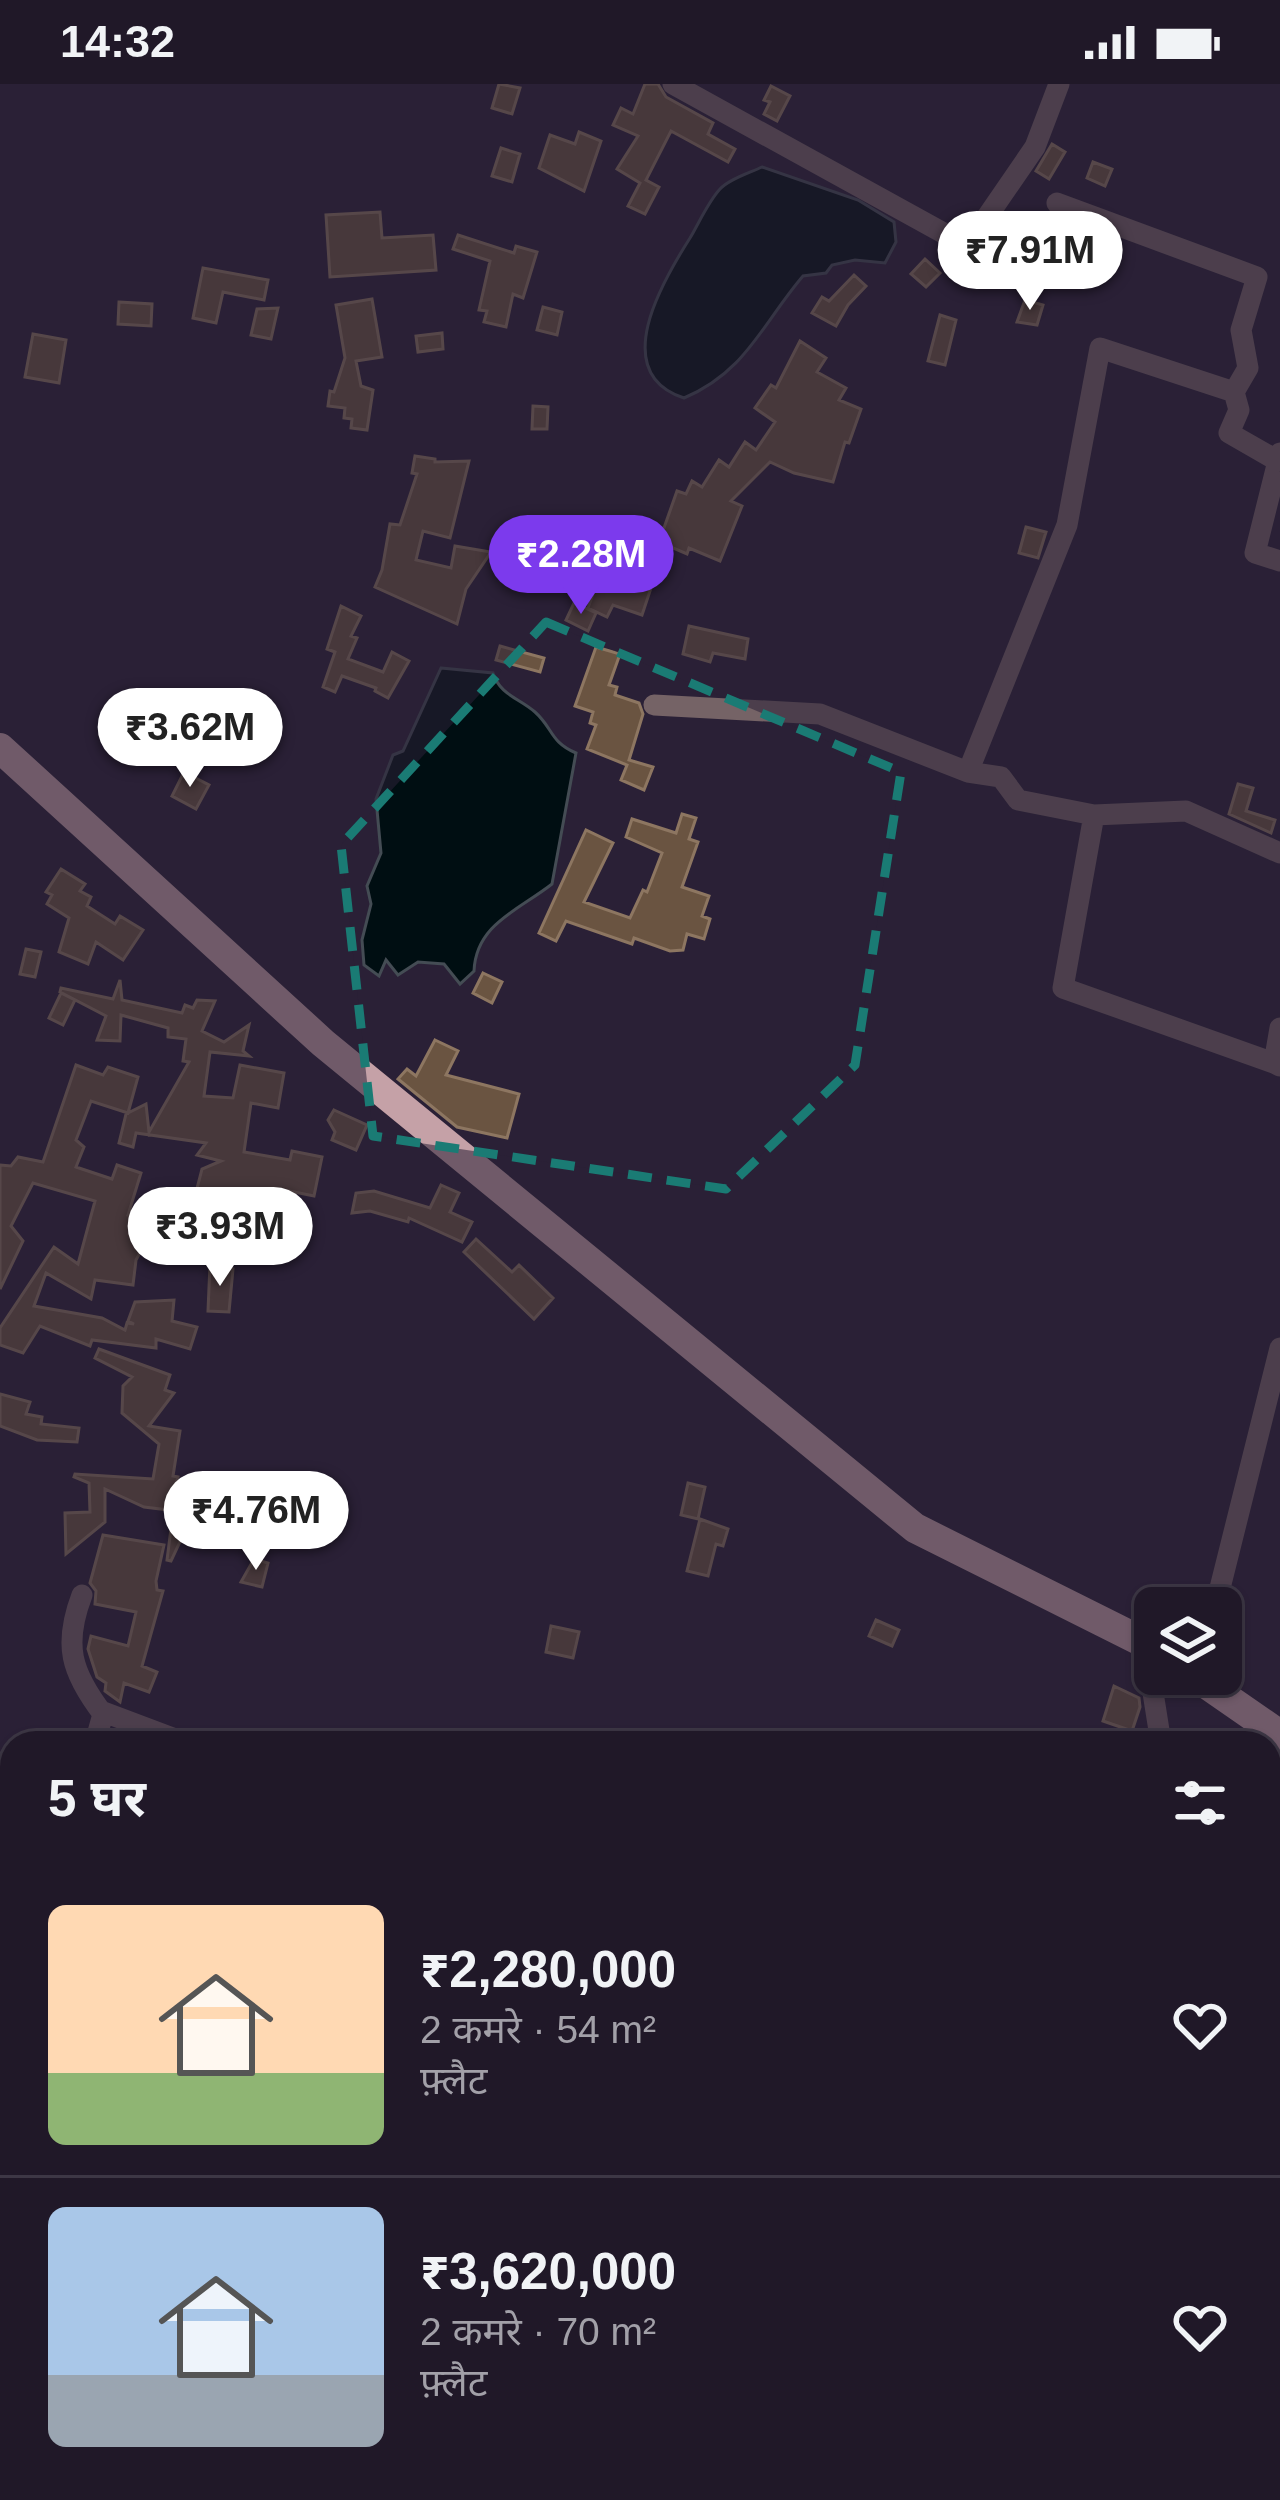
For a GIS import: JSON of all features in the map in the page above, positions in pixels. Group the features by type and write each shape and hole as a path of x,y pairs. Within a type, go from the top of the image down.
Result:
{"main road":[{"path":"0,748 322,1043 915,1528 1134,1637"},
{"path":"1224,1695 1274,1731"}],"street":[{"path":"673,84 967,246 1035,147 1059,84"},
{"path":"1057,203 1257,277 1241,331 1249,368 1234,392 1239,410 1228,433 1279,457 1256,553 1280,561"},
{"path":"968,772 1067,525 1100,348 1234,392"},
{"path":"654,705 820,714 968,772 1001,777 1018,800 1094,815 1186,811 1280,853"},
{"path":"1094,815 1063,988 1277,1065 1280,1028"},
{"path":"1220,1587 1280,1348"},
{"path":"82,1595 70,1626 77,1680 101,1711 155,1731"},
{"path":"1156,1695 1160,1731"},
{"path":"97,1731 101,1711"}],"highlighted area":[{"path":"546,622 901,772 855,1065 726,1189 373,1136 341,845"}],"shaded area":[{"path":"762,167 858,200 894,222 896,242 885,263 855,260 832,265 826,273 803,276 738,361 684,398 661,386 649,369 645,348 656,301 716,194 729,182"},
{"path":"441,668 493,673 505,691 535,712 556,739 576,753 552,884 491,930 482,941 474,971 460,984 444,964 418,962 398,975 386,960 379,976 364,965 362,940 371,904 367,886 381,853 376,799 393,755 403,751"}],"building":[{"path":"499,84 520,88 512,114 492,108"},
{"path":"645,84 658,84 666,97 713,123 708,134 735,149 728,162 671,131 646,180 659,187 645,214 628,206 640,183 617,169 638,136 613,125 621,108 633,114"},
{"path":"771,86 790,96 777,121 764,114"},
{"path":"579,132 601,141 584,191 539,168 550,135 575,144"},
{"path":"1052,144 1065,152 1049,179 1036,171"},
{"path":"501,148 520,154 512,182 492,176"},
{"path":"1093,162 1112,169 1105,186 1087,178"},
{"path":"380,212 382,238 433,235 436,270 330,277 326,215"},
{"path":"1031,224 1049,233 1042,248 1023,239"},
{"path":"458,235 514,253 516,246 537,252 523,298 513,294 506,327 484,322 487,311 479,310 490,261 453,249"},
{"path":"925,259 940,273 926,287 911,274"},
{"path":"203,268 268,280 264,300 223,292 216,323 193,318"},
{"path":"854,275 866,286 836,326 812,313 822,297 829,301"},
{"path":"372,299 382,357 356,361 361,386 373,390 367,430 351,428 352,419 344,418 345,408 328,406 345,358 336,305"},
{"path":"1025,300 1043,305 1037,325 1017,322"},
{"path":"119,302 152,304 151,326 118,324"},
{"path":"543,307 562,312 557,335 537,330"},
{"path":"278,308 271,339 251,335 257,309"},
{"path":"940,315 956,320 945,365 928,361"},
{"path":"442,333 443,349 418,352 416,336"},
{"path":"33,334 66,340 59,383 25,377"},
{"path":"800,341 826,358 817,372 846,388 839,400 861,409 833,482 770,462 731,501 742,506 720,561 659,542 677,491 686,494 692,481 702,487 719,460 729,467 745,442 756,450 775,422 755,408 771,385 776,388"},
{"path":"533,406 548,407 547,429 532,429"},
{"path":"415,456 435,462 469,461 450,538 423,531 416,560 451,568 455,546 491,552 466,589 457,624 375,587 390,524 400,525 417,474 412,473"},
{"path":"1026,527 1046,532 1038,558 1019,553"},
{"path":"599,577 619,577 651,588 642,615 613,605 607,617 588,608"},
{"path":"574,603 596,613 588,631 566,620"},
{"path":"341,606 361,616 351,636 357,638 348,659 383,672 392,652 409,661 388,698 376,688 342,676 335,692 323,687 335,652 327,649"},
{"path":"689,626 748,639 745,659 713,653 710,662 683,654"},
{"path":"500,646 544,658 540,672 496,660"},
{"path":"596,647 620,654 609,685 617,687 615,695 639,703 643,714 629,760 653,767 644,790 621,780 627,765 587,749 596,725 590,723 593,712 575,706"},
{"path":"184,772 209,785 196,809 172,796"},
{"path":"1238,784 1253,788 1246,811 1275,820 1271,833 1229,814"},
{"path":"682,814 696,818 689,839 698,842 682,887 709,896 702,916 710,919 704,939 687,934 683,950 670,951 634,938 632,944 566,921 556,941 539,933 586,830 613,843 584,902 630,918 643,890 647,892 662,853 626,837 632,819 676,833"},
{"path":"61,869 85,884 80,891 91,897 87,906 115,924 120,916 143,930 123,960 96,942 88,964 59,952 69,918 47,904 52,895 46,892"},
{"path":"26,949 41,952 35,977 20,974"},
{"path":"483,973 502,982 492,1003 473,993"},
{"path":"120,980 122,1000 182,1013 185,1005 193,1008 197,1000 215,1001 202,1031 224,1042 249,1025 243,1051 249,1056 210,1052 204,1096 233,1098 240,1065 284,1073 278,1108 251,1103 244,1152 290,1160 292,1151 322,1157 314,1196 289,1191 278,1207 240,1200 236,1214 222,1210 209,1254 147,1240 136,1260 133,1285 95,1280 91,1299 46,1273 34,1306 102,1318 125,1330 127,1323 134,1324 128,1321 135,1302 174,1300 172,1321 197,1327 190,1349 156,1339 156,1348 92,1340 90,1346 40,1326 23,1353 0,1345 0,1328 54,1247 78,1264 95,1201 33,1183 11,1226 23,1241 0,1289 0,1165 11,1166 18,1157 43,1162 76,1065 103,1075 108,1067 138,1077 128,1113 146,1104 149,1132 189,1062 183,1061 186,1039 168,1037 168,1028 121,1015 120,1041 97,1040 106,1016 60,992 61,988 113,999","holes":["91,1101 128,1113 119,1143 133,1147 136,1133 206,1143 197,1155 221,1161 202,1169 187,1227 128,1215 141,1173 117,1165 112,1179 76,1167 84,1147 76,1140"]},
{"path":"61,993 75,1000 63,1025 49,1018"},
{"path":"435,1040 458,1051 446,1075 519,1094 507,1138 457,1127 398,1079 407,1069 416,1076"},
{"path":"334,1110 367,1125 356,1150 332,1140 335,1132 328,1120"},
{"path":"441,1185 459,1193 450,1212 472,1222 462,1242 409,1218 408,1222 370,1211 352,1213 356,1193 374,1191 430,1208"},
{"path":"476,1239 512,1272 519,1265 553,1298 534,1319 464,1252"},
{"path":"210,1264 233,1269 229,1312 208,1311"},
{"path":"99,1349 170,1375 165,1390 174,1393 149,1426 180,1431 173,1476 178,1477 169,1510 144,1507 105,1489 105,1522 66,1554 65,1513 90,1512 89,1483 75,1474 153,1479 159,1444 122,1413 123,1386 132,1377 95,1358"},
{"path":"0,1394 30,1402 26,1414 42,1417 41,1424 79,1428 77,1442 37,1440 0,1426"},
{"path":"688,1483 705,1487 698,1519 681,1515"},
{"path":"174,1505 193,1514 171,1561 167,1560"},
{"path":"700,1519 728,1529 723,1546 716,1544 708,1576 687,1571"},
{"path":"103,1535 164,1545 156,1581 157,1590 163,1591 142,1666 157,1672 149,1692 124,1683 120,1702 105,1691 106,1683 97,1677 88,1649 91,1636 128,1646 136,1612 95,1604 96,1591 90,1583"},
{"path":"254,1559 268,1563 262,1587 241,1582"},
{"path":"876,1620 899,1630 892,1646 869,1636"},
{"path":"551,1626 579,1632 573,1658 546,1652"},
{"path":"1114,1686 1139,1698 1132,1731 1103,1721"}]}
